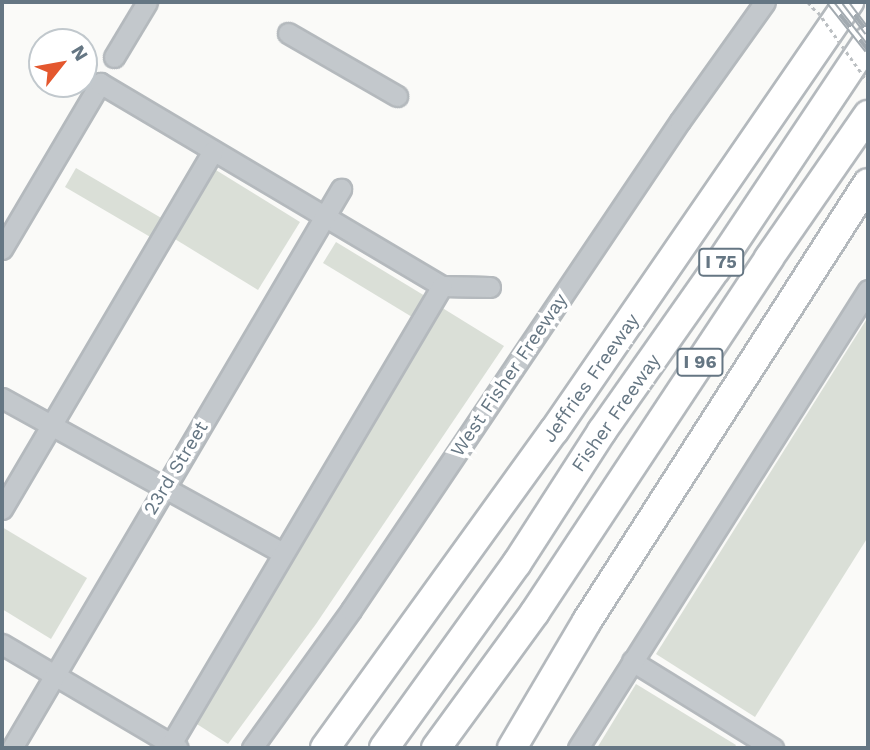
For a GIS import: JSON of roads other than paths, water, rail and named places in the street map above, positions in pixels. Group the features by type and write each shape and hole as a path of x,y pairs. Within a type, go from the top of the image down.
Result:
{"highway":[{"name":"Jeffries Freeway","path":"325,748 554,431 849,2"},
{"name":"Fisher Freeway","path":"384,748 517,563 602,430 716,269 868,40"},
{"name":"I 96","path":"494,672 769,258 868,115"},
{"path":"512,748 587,621 868,183"},
{"path":"436,748 494,672"},
{"path":"448,748 494,672"}],"street":[{"path":"114,57 147,2"},
{"name":"West Fisher Freeway","path":"252,748 351,610 680,121 765,2"},
{"path":"288,33 397,96"},
{"path":"2,249 100,83 442,286 489,287"},
{"path":"2,509 213,150"},
{"name":"23rd Street","path":"12,748 341,189"},
{"path":"2,644 175,746 283,553 442,286"},
{"path":"578,748 699,561 868,290"},
{"path":"2,398 283,553"},
{"path":"632,661 773,748"}],"railway":[{"path":"830,2 868,50"},
{"path":"845,2 868,32"}]}
